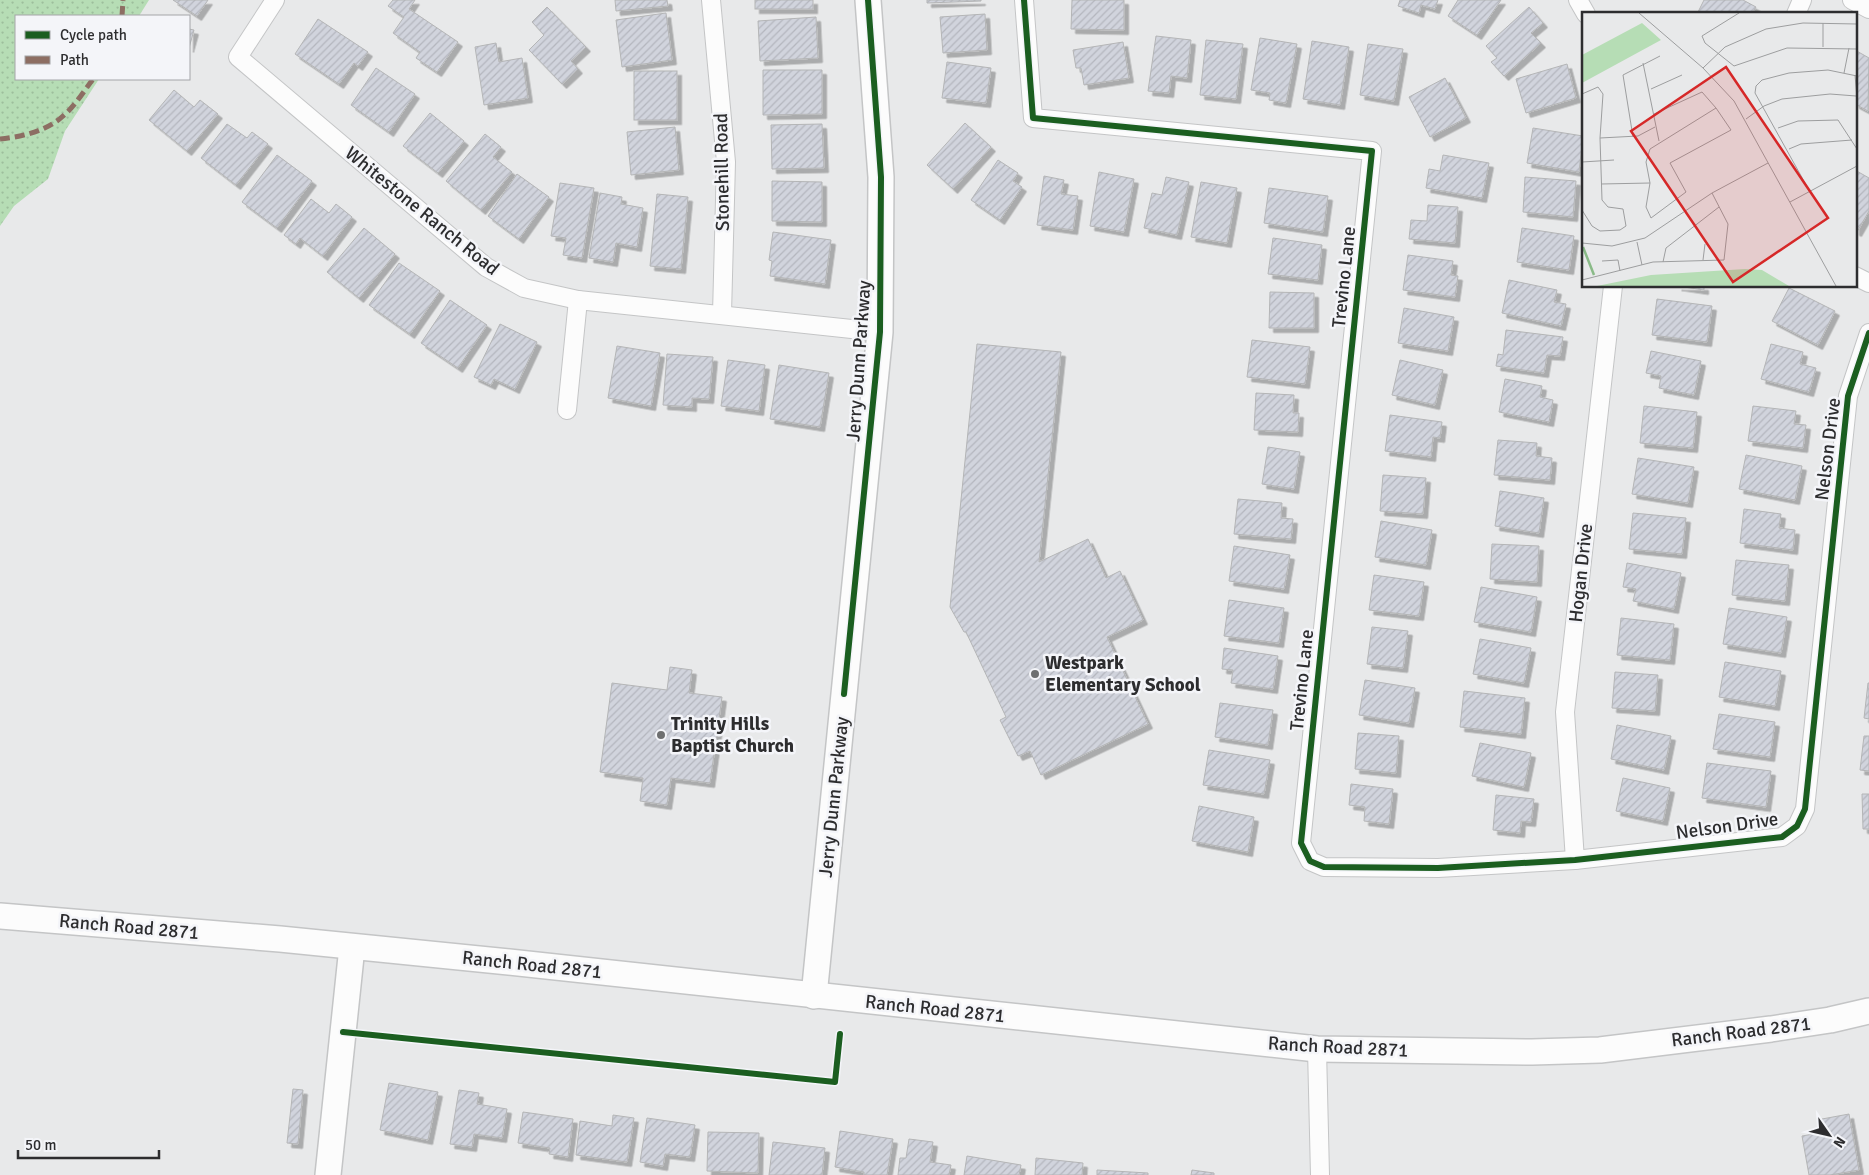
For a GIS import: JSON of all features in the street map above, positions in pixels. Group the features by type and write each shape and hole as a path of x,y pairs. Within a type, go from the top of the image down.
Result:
{"main road":[{"name":"Jerry Dunn Parkway","path":"814,996 880,332 881,177 868,0"},
{"name":"Ranch Road 2871","path":"0,916 270,938 509,962 1317,1049 1532,1052 1600,1050 1771,1029 1869,1012"},
{"path":"328,1175 352,947"}],"street":[{"name":"Whitestone Ranch Road","path":"275,0 238,57 486,267 524,288 578,300 880,332"},
{"name":"Stonehill Road","path":"711,0 726,162 722,314"},
{"name":"Trevino Lane","path":"1024,0 1033,118 1372,151 1301,843 1310,861"},
{"path":"1578,0 1585,12"},
{"path":"1797,12 1802,0"},
{"path":"1852,0 1869,9"},
{"path":"1856,276 1869,283"},
{"name":"Hogan Drive","path":"1575,860 1565,712 1613,288"},
{"path":"567,410 578,300"},
{"name":"Nelson Drive","path":"1310,861 1324,867 1438,868 1575,860 1782,837 1797,826 1805,809 1848,396 1869,333"},
{"path":"1317,1049 1320,1175"}],"green space":[{"path":"0,0 149,0 140,15 15,15 15,80 98,80 65,131 48,179 14,206 0,226"}],"building":[{"path":"173,0 208,0 197,16"},
{"path":"393,0 415,0 409,9 458,42 437,72 416,58 420,52 393,33 404,17 388,6"},
{"path":"615,0 667,0 668,6 616,11"},
{"path":"755,0 813,0 813,9 755,9"},
{"path":"927,0 981,0 981,1 927,3"},
{"path":"1072,0 1124,0 1124,30 1071,29"},
{"path":"1400,0 1438,0 1435,9 1421,5 1419,13 1398,6"},
{"path":"1458,0 1501,0 1477,35 1448,16"},
{"path":"1704,0 1743,0 1756,7 1753,12 1698,12"},
{"path":"547,7 586,47 571,61 578,69 562,84 529,50 544,35 532,22"},
{"path":"1529,7 1543,23 1531,33 1541,43 1504,76 1491,62 1497,58 1486,46"},
{"path":"666,13 672,60 622,67 616,20"},
{"path":"985,14 987,50 943,53 940,17"},
{"path":"816,17 818,58 760,61 758,21"},
{"path":"318,19 368,52 358,66 354,63 339,84 295,54"},
{"path":"190,29 194,30 190,44"},
{"path":"1156,36 1191,40 1187,78 1171,76 1169,93 1148,91"},
{"path":"1260,38 1297,44 1286,103 1269,100 1270,93 1251,90"},
{"path":"1206,40 1243,44 1236,99 1200,95"},
{"path":"1312,41 1349,47 1340,105 1303,99"},
{"path":"1123,42 1129,78 1084,85 1081,68 1076,68 1073,50"},
{"path":"496,43 499,62 522,58 528,98 484,105 475,47"},
{"path":"1368,44 1403,49 1394,101 1360,95"},
{"path":"1856,51 1869,58 1868,111 1856,105"},
{"path":"947,62 991,68 986,103 942,98"},
{"path":"1567,64 1576,98 1526,113 1516,79"},
{"path":"376,68 415,94 389,132 351,105"},
{"path":"763,70 822,70 822,114 763,115"},
{"path":"634,71 677,71 677,120 634,120"},
{"path":"1445,78 1466,118 1430,137 1409,97"},
{"path":"174,90 194,107 200,100 218,114 187,151 149,120"},
{"path":"430,113 464,141 438,173 403,146"},
{"path":"965,123 991,147 953,189 927,165"},
{"path":"227,124 247,138 252,132 268,144 236,185 201,158"},
{"path":"822,124 824,168 772,169 771,125"},
{"path":"675,127 679,170 631,175 627,132"},
{"path":"1533,128 1582,136 1579,172 1527,163"},
{"path":"485,134 501,147 493,157 512,172 481,210 446,181"},
{"path":"277,155 312,181 277,228 242,202"},
{"path":"1443,155 1489,163 1482,198 1426,188 1429,169 1440,171"},
{"path":"998,160 1018,173 1013,181 1022,187 1000,220 971,200"},
{"path":"1856,171 1869,178 1869,211 1857,232"},
{"path":"1099,172 1134,179 1124,232 1090,226"},
{"path":"517,174 549,197 519,239 488,216"},
{"path":"1044,176 1064,180 1061,194 1078,196 1073,230 1037,225"},
{"path":"1166,177 1189,182 1177,235 1144,228 1152,193 1162,195"},
{"path":"1525,177 1576,181 1573,217 1523,212"},
{"path":"772,181 822,182 822,222 772,221"},
{"path":"1201,182 1237,188 1227,243 1191,237"},
{"path":"560,183 594,188 582,258 563,255 566,238 551,236"},
{"path":"1269,188 1328,196 1323,232 1264,223"},
{"path":"600,193 622,197 621,204 643,208 637,247 616,243 613,262 589,258"},
{"path":"657,194 688,197 681,269 650,266"},
{"path":"311,199 329,213 336,204 352,217 323,256 300,238 296,244 284,235"},
{"path":"1428,205 1458,207 1455,243 1409,239 1411,220 1427,221"},
{"path":"364,228 395,254 359,298 327,272"},
{"path":"1522,228 1574,236 1569,270 1517,262"},
{"path":"773,232 831,240 825,284 770,276 772,261 769,260"},
{"path":"1273,238 1322,245 1318,280 1268,274"},
{"path":"1408,255 1453,261 1451,275 1458,276 1455,297 1403,290"},
{"path":"399,263 440,291 410,334 369,305"},
{"path":"1509,280 1557,290 1554,302 1566,304 1561,326 1502,313"},
{"path":"1789,288 1835,311 1818,345 1772,321"},
{"path":"1270,292 1314,293 1314,328 1269,328"},
{"path":"1657,299 1712,306 1707,342 1652,335"},
{"path":"450,300 487,325 458,368 421,343"},
{"path":"1404,308 1454,317 1448,351 1398,343"},
{"path":"500,324 537,342 515,389 494,379 491,385 474,377"},
{"path":"1506,330 1563,337 1560,356 1547,355 1544,373 1496,366 1498,354 1503,355"},
{"path":"1252,340 1310,347 1305,384 1247,377"},
{"path":"977,344 1061,352 1039,562 1088,539 1106,578 1120,571 1143,620 1107,637 1148,724 1041,775 1030,751 1018,756 1000,720 1006,717 966,632 964,632 950,607"},
{"path":"1771,344 1803,352 1800,364 1816,368 1809,392 1761,379"},
{"path":"617,346 660,353 651,406 608,398"},
{"path":"1651,351 1701,361 1694,395 1659,388 1661,376 1646,373"},
{"path":"667,354 713,357 709,399 692,398 692,407 663,405"},
{"path":"728,360 765,365 759,411 721,406"},
{"path":"1400,360 1443,370 1435,405 1392,395"},
{"path":"779,365 829,373 820,427 770,419"},
{"path":"1505,379 1542,386 1540,397 1553,400 1549,422 1499,412"},
{"path":"1256,393 1294,395 1293,413 1299,413 1298,432 1254,430"},
{"path":"1644,406 1697,412 1693,448 1640,443"},
{"path":"1753,406 1796,411 1794,424 1806,425 1803,448 1748,441"},
{"path":"1390,415 1442,422 1440,438 1433,437 1431,457 1385,451"},
{"path":"1498,440 1537,443 1536,456 1552,458 1550,480 1494,475"},
{"path":"1268,447 1300,452 1294,489 1262,484"},
{"path":"1746,455 1802,466 1795,500 1739,489"},
{"path":"1638,458 1694,467 1688,503 1632,494"},
{"path":"1383,475 1426,478 1423,514 1380,511"},
{"path":"1500,491 1544,498 1539,533 1495,526"},
{"path":"1238,499 1282,503 1281,518 1293,519 1291,539 1234,534"},
{"path":"1744,509 1781,514 1779,528 1795,530 1793,550 1740,543"},
{"path":"1633,513 1686,518 1682,554 1629,549"},
{"path":"1381,521 1432,530 1426,565 1375,557"},
{"path":"1492,544 1539,546 1537,582 1490,579"},
{"path":"1234,546 1290,555 1284,589 1229,581"},
{"path":"1736,560 1789,565 1785,601 1732,595"},
{"path":"1627,563 1681,573 1674,609 1633,601 1636,589 1623,587"},
{"path":"1374,575 1424,582 1419,616 1369,610"},
{"path":"1481,587 1537,597 1531,632 1474,622"},
{"path":"1229,600 1284,608 1279,643 1224,636"},
{"path":"1729,608 1787,617 1781,653 1723,644"},
{"path":"1621,618 1674,624 1670,660 1617,655"},
{"path":"1372,627 1408,631 1403,668 1367,664"},
{"path":"1480,639 1531,648 1524,683 1473,674"},
{"path":"1224,648 1278,656 1273,689 1231,683 1233,670 1222,669"},
{"path":"1725,662 1781,671 1775,706 1719,697"},
{"name":"Trinity Hills Baptist Church","path":"670,667 692,670 689,693 722,697 710,783 671,778 667,805 640,801 643,778 600,772 612,683 667,690"},
{"path":"1615,672 1658,675 1655,711 1612,708"},
{"path":"1365,680 1415,688 1409,723 1359,715"},
{"path":"1869,683 1869,719 1864,718"},
{"path":"1464,691 1525,698 1521,734 1460,727"},
{"path":"1220,703 1273,710 1268,745 1215,737"},
{"path":"1719,714 1775,722 1770,757 1713,749"},
{"path":"1617,725 1671,736 1664,770 1611,759"},
{"path":"1358,733 1399,736 1396,773 1355,769"},
{"path":"1864,736 1869,736 1869,771 1860,770"},
{"path":"1480,743 1531,753 1524,787 1472,776"},
{"path":"1209,750 1270,760 1264,794 1203,785"},
{"path":"1707,763 1771,771 1766,807 1702,798"},
{"path":"1623,778 1670,788 1663,821 1616,811"},
{"path":"1351,784 1393,789 1389,824 1364,821 1365,807 1349,805"},
{"path":"1862,794 1869,794 1869,829 1863,829"},
{"path":"1496,795 1534,799 1531,822 1521,821 1520,833 1493,830"},
{"path":"1199,806 1254,817 1248,852 1192,841"},
{"path":"389,1083 438,1092 428,1140 380,1130"},
{"path":"293,1089 303,1090 298,1144 287,1143"},
{"path":"459,1090 479,1093 477,1104 507,1109 502,1138 474,1134 472,1147 450,1144"},
{"path":"523,1112 573,1119 568,1157 549,1154 550,1148 518,1143"},
{"path":"1849,1114 1859,1170 1830,1175 1809,1175 1802,1136 1825,1132 1822,1119"},
{"path":"613,1115 634,1118 627,1162 576,1155 580,1121 612,1126"},
{"path":"647,1118 695,1125 690,1157 665,1154 663,1166 640,1162"},
{"path":"840,1131 893,1139 887,1175 864,1175 864,1172 835,1167"},
{"path":"708,1132 759,1133 758,1173 707,1171"},
{"path":"909,1139 933,1142 930,1162 951,1165 949,1175 898,1175 900,1158 906,1158"},
{"path":"773,1142 825,1148 822,1175 769,1175"},
{"path":"967,1156 1021,1165 1019,1175 964,1175"},
{"path":"1036,1158 1083,1163 1082,1175 1035,1175"},
{"path":"1097,1170 1148,1173 1148,1175 1097,1175"},
{"path":"1192,1170 1214,1173 1214,1175 1191,1175"}],"marked path":[{"path":"122,15 123,0"},
{"path":"0,139 33,132 57,121 71,108 92,80"}],"cycle path":[{"path":"844,694 880,332 881,177 868,0"},
{"path":"1024,0 1033,118 1372,151 1301,843 1310,861 1324,867 1438,868 1575,860 1782,837 1797,826 1805,809 1848,396 1869,333"},
{"path":"343,1032 835,1082 840,1034"}],"place":[{"name":"Westpark Elementary School","path":"1035,674"},
{"name":"Trinity Hills Baptist Church","path":"661,735"}]}
